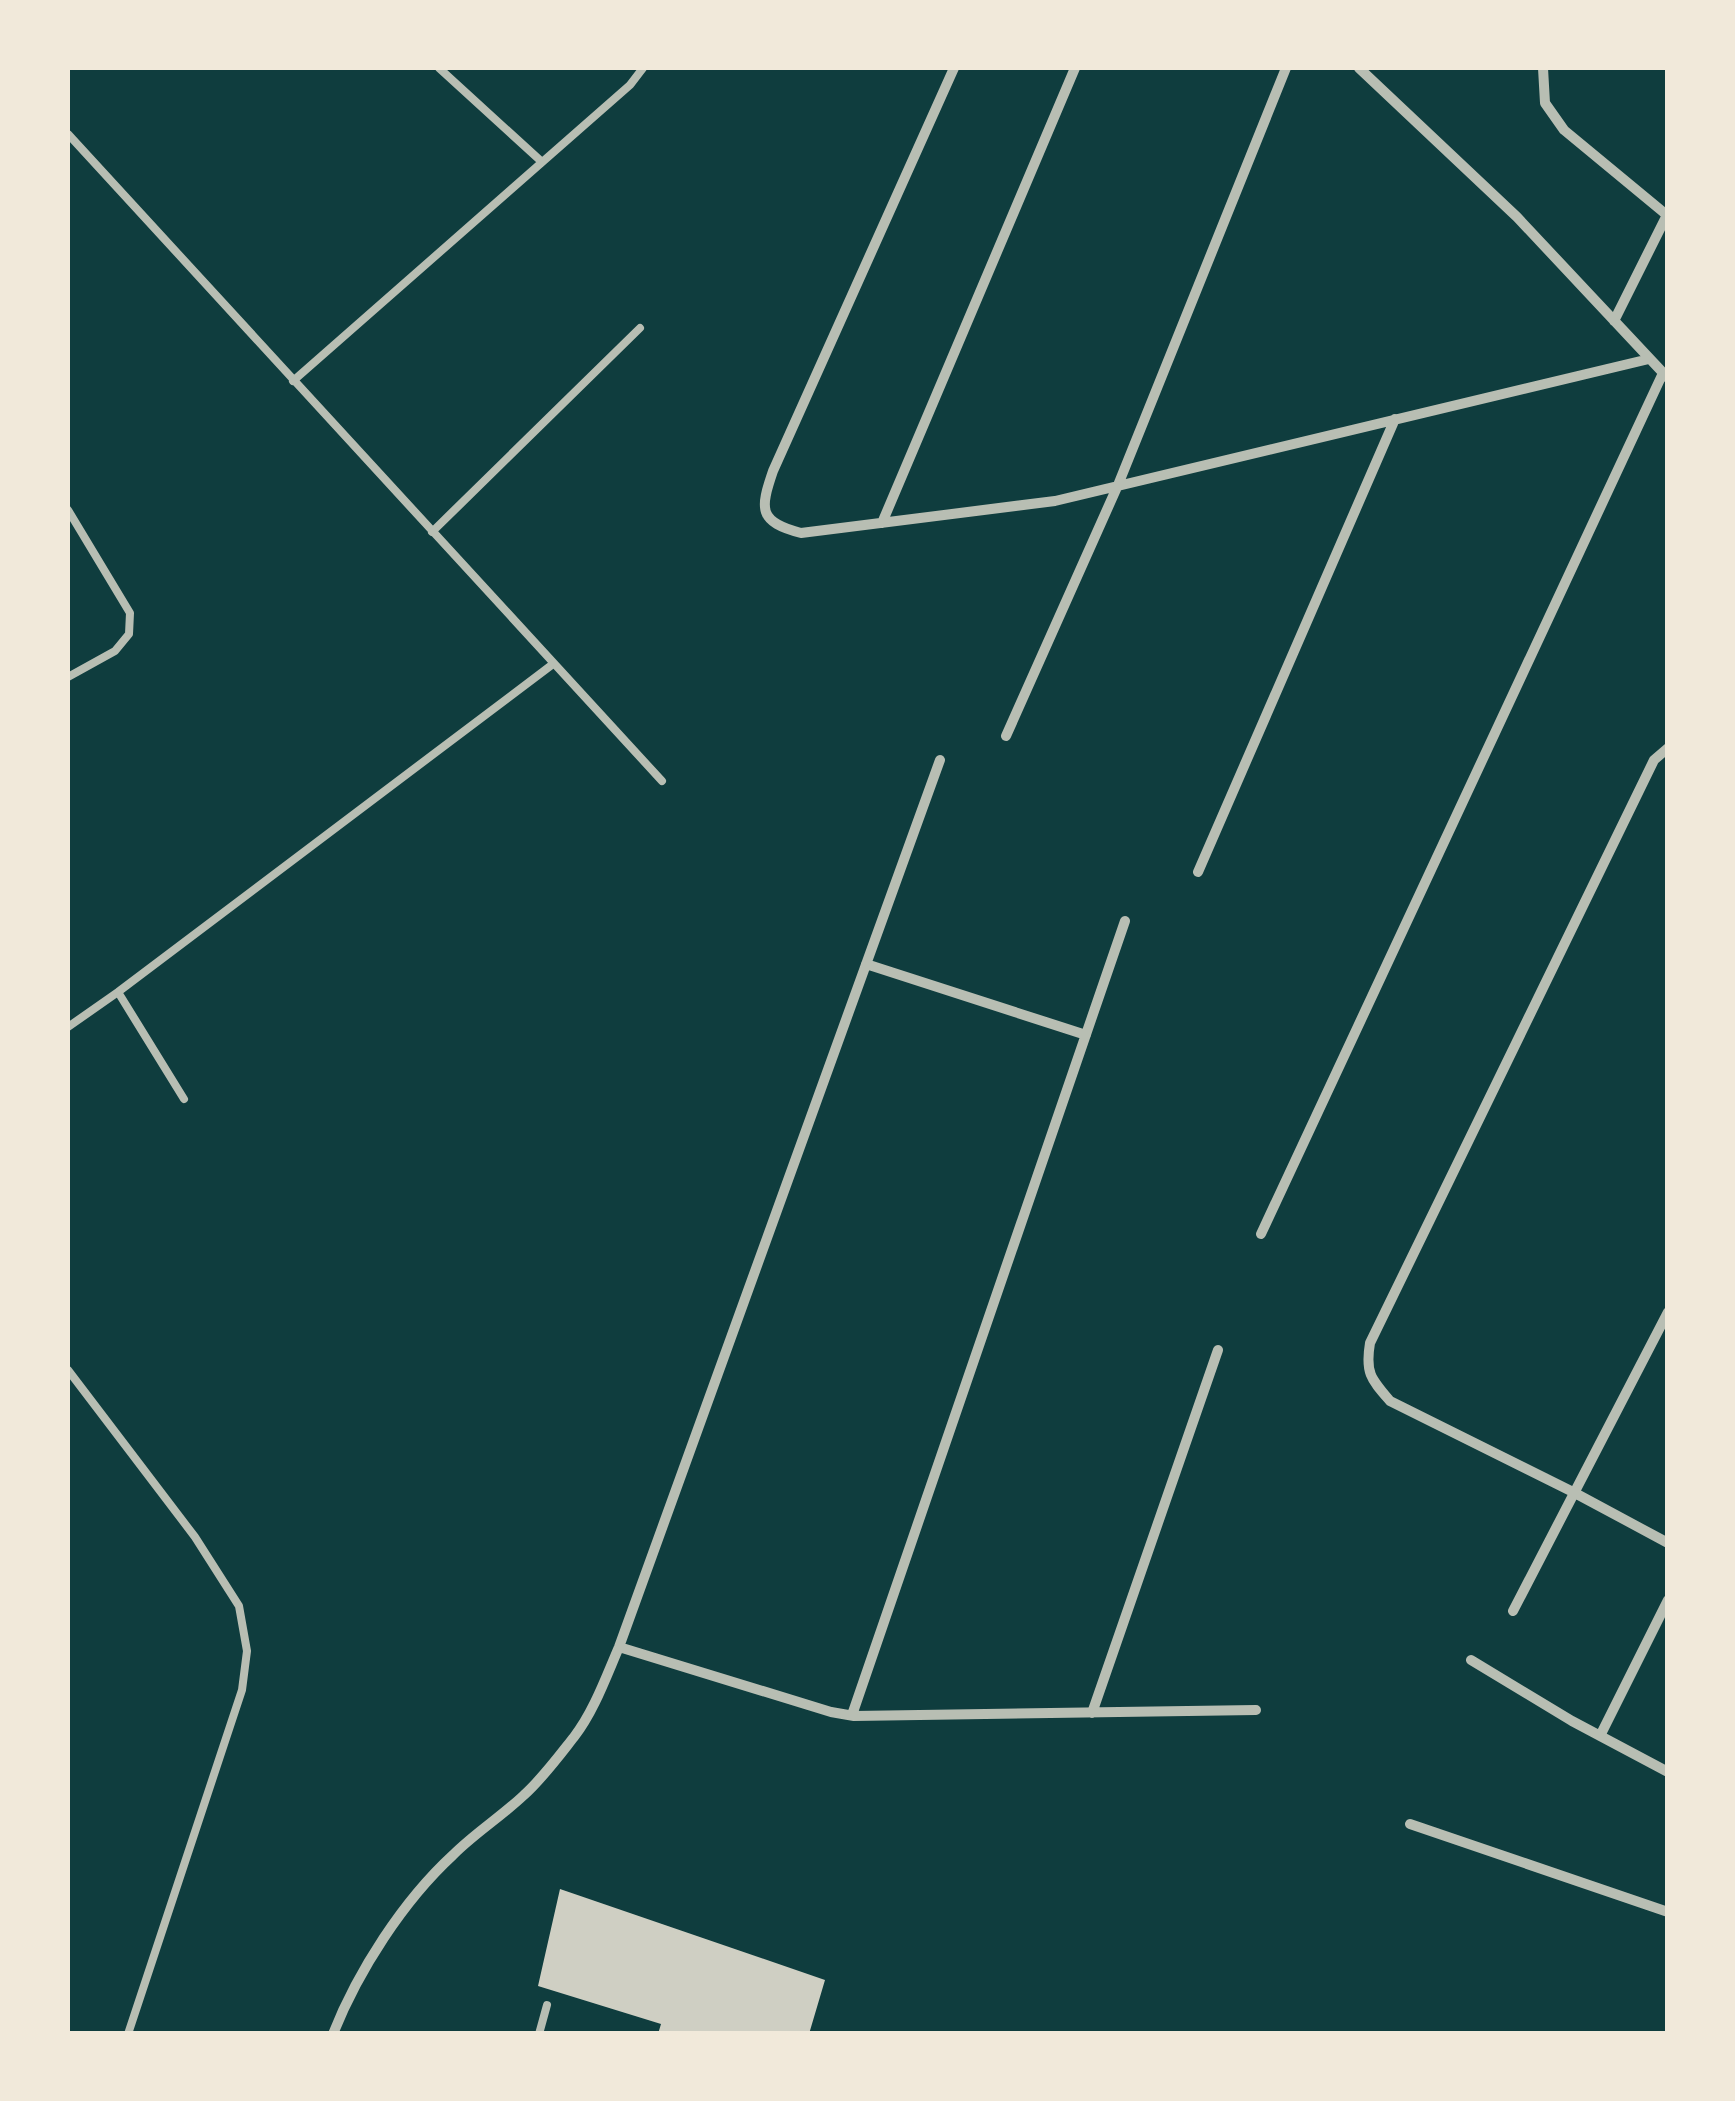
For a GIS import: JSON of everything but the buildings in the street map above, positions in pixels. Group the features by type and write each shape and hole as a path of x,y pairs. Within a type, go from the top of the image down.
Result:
{"street":[{"path":"954,68 773,471 764,496 766,514 777,527 801,533 1056,500 1650,359"},
{"path":"882,523 1075,68"},
{"path":"1006,736 1118,485 1286,68"},
{"path":"1261,1234 1665,376 1517,217 1359,68"},
{"path":"1543,68 1545,103 1564,130 1667,215 1614,321"},
{"path":"1198,872 1395,419"},
{"path":"1668,748 1654,760 1645,778 1370,1343 1367,1361 1371,1379 1390,1401 1668,1543"},
{"path":"334,2034 344,2006 382,1942 428,1881 526,1794 577,1734 600,1692 940,760"},
{"path":"852,1715 1125,921"},
{"path":"866,964 1086,1035"},
{"path":"1513,1611 1668,1312"},
{"path":"1092,1713 1218,1350"},
{"path":"1600,1736 1668,1600"},
{"path":"619,1647 831,1712 852,1715 1256,1710"},
{"path":"1471,1660 1668,1772"},
{"path":"1410,1824 1668,1912"}],"lane":[{"path":"438,68 542,162"},
{"path":"293,381 630,85 643,68"},
{"path":"68,134 662,782"},
{"path":"432,532 640,328"},
{"path":"68,510 130,613 129,634 115,651 68,678"},
{"path":"68,1027 552,664"},
{"path":"118,992 184,1099"},
{"path":"68,1370 204,1551 238,1606 247,1651 242,1690 128,2034"},
{"path":"539,2034 548,2005"}]}
